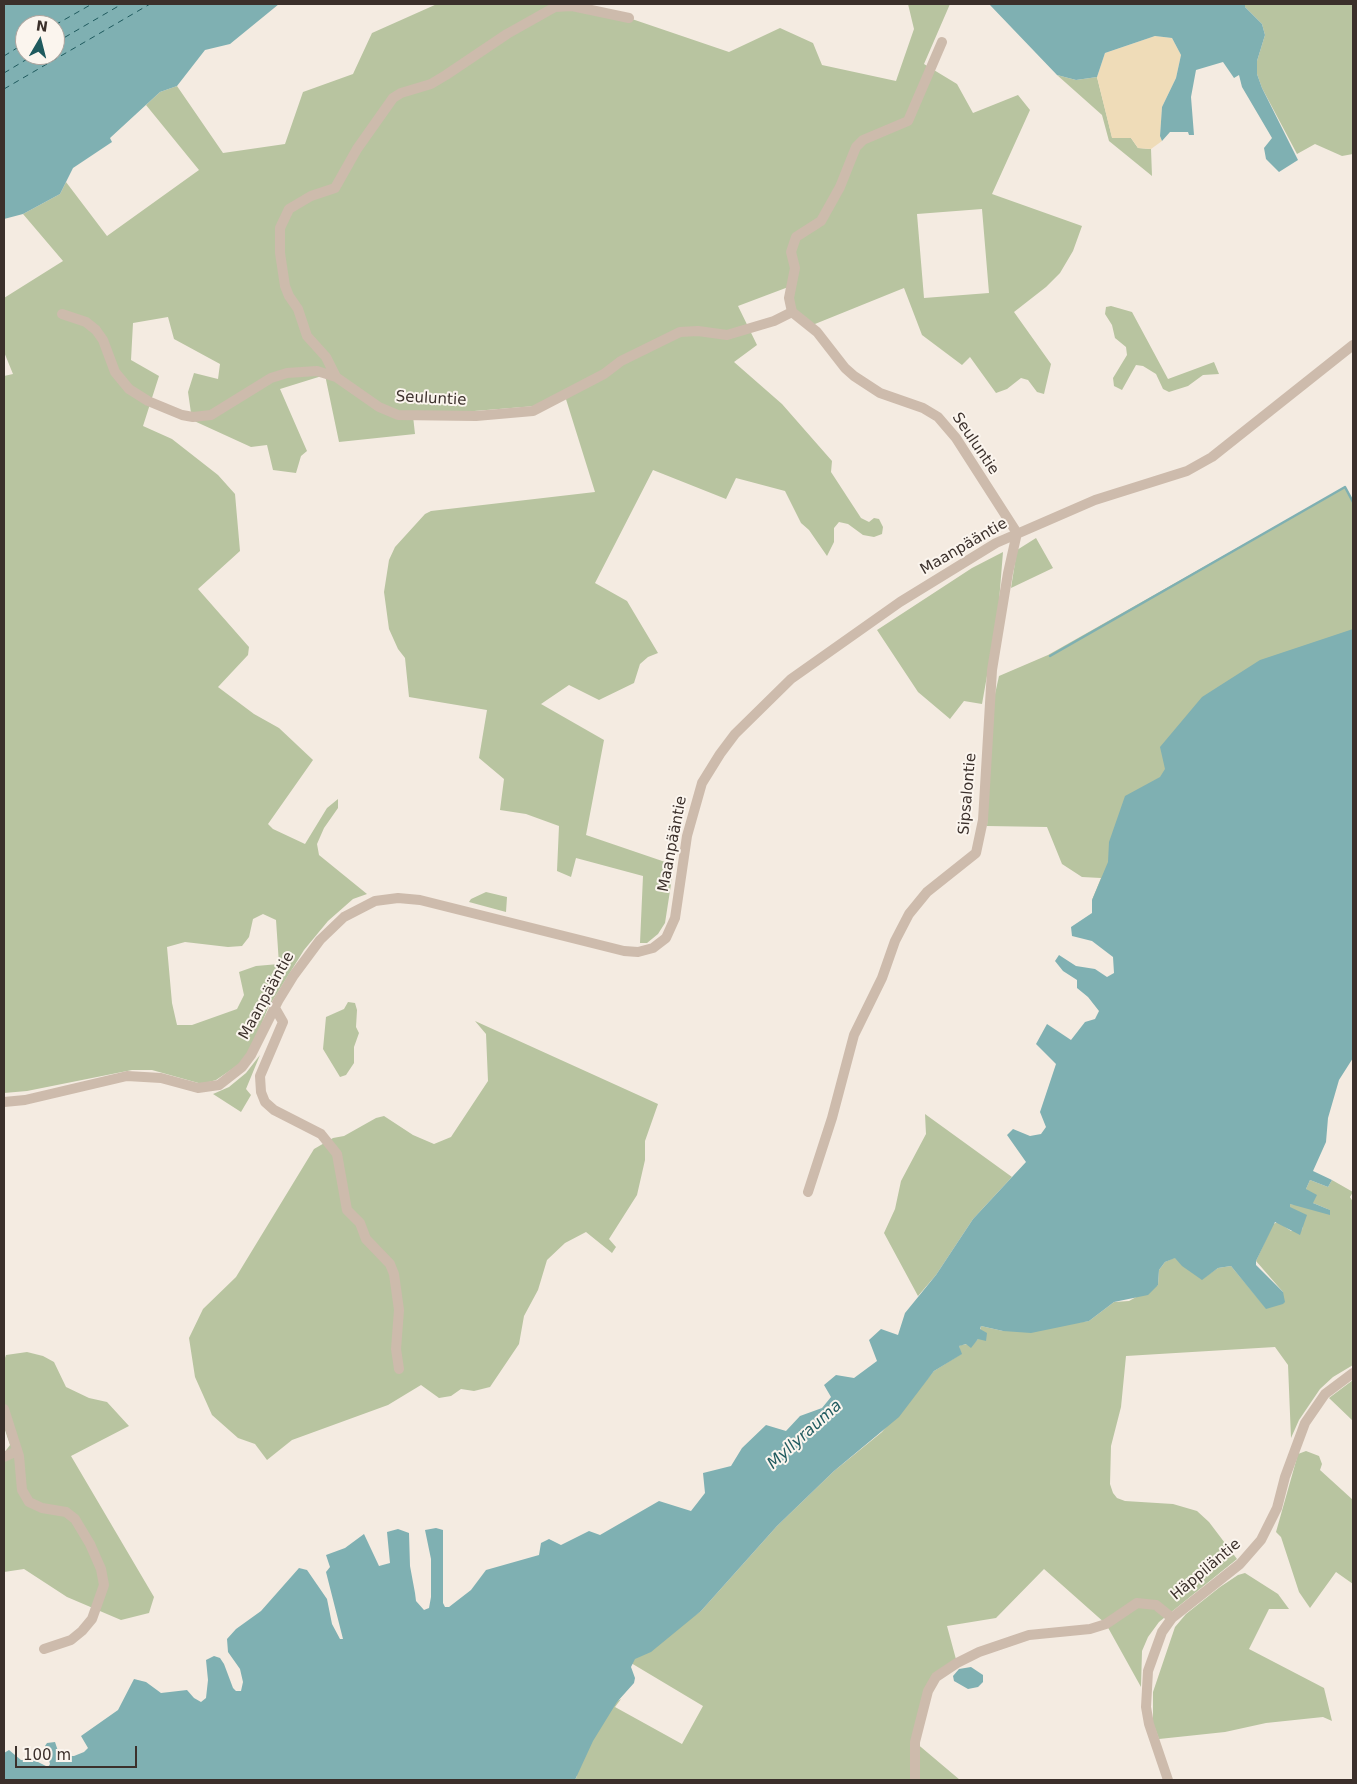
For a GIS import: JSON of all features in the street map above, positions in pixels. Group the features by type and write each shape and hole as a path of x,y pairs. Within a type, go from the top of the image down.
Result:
{"street":[{"name":"Seuluntie","path":"629,18 562,5 546,11 431,84 401,93 393,98 350,160 335,188 311,196 289,209 283,218 278,239 286,286 289,296 298,309 307,336 326,357 336,377 378,407 398,415 476,416 534,410 604,374 621,361 680,332 698,331 727,336 760,326 792,312 817,332 845,368 854,376 880,393 924,408 938,417 956,438 984,485 1017,533"},
{"path":"792,312 789,298 794,268 791,252 796,236 821,221 840,187 856,147 863,140 908,121 942,42"},
{"path":"62,314 86,322 96,330 103,340 115,372 128,390 148,401 193,417 211,415 278,375 317,371 336,377"},
{"name":"Maanpääntie","path":"4,1102 25,1100 94,1082 139,1076 161,1078 198,1088 218,1085 242,1067 252,1055 275,1008 309,953 332,926 352,910 387,898 409,899 437,904 624,951 644,951 658,945 669,934 675,918 687,836 699,791 720,754 736,734 791,679 900,602 1017,533 1095,500 1195,466 1212,457 1353,345"},
{"name":"Sipsalontie","path":"808,1192 832,1118 854,1035 882,978 895,941 909,914 927,892 976,853 983,820 992,670 1008,573 1017,533"},
{"path":"275,1008 283,1022 260,1076 261,1092 265,1102 274,1110 321,1134 337,1154 347,1210 360,1223 366,1239 390,1264 394,1274 399,1310 396,1349 399,1369"},
{"name":"Häppiläntie","path":"1168,1780 1149,1724 1146,1689 1148,1671 1162,1632 1172,1618 1240,1564 1261,1540 1277,1508 1285,1477 1305,1423 1325,1394 1353,1373"},
{"path":"4,1410 17,1451 22,1490 29,1502 42,1508 66,1512 75,1519 97,1560 104,1585 92,1619 82,1632 71,1640 44,1648"},
{"path":"4,1457 17,1451"},
{"path":"915,1780 915,1742 928,1691 936,1677 957,1663 979,1652 1029,1635 1090,1629 1106,1624 1137,1603 1156,1605 1172,1618"}],"green space":[{"path":"437,4 555,4 629,18 729,52 780,28 813,43 822,65 896,81 914,29 908,4 950,4 924,64 957,84 973,113 1018,95 1030,110 992,194 1082,226 1073,251 1060,273 1046,287 1014,312 1051,364 1044,394 1037,392 1028,380 1021,378 1007,389 996,393 970,357 962,365 922,335 904,288 810,326 796,317 791,286 738,306 757,345 734,362 782,404 832,461 831,472 861,518 869,522 874,518 879,519 883,527 882,534 874,537 863,535 848,524 839,522 834,528 834,542 827,556 809,530 801,523 785,491 736,478 726,499 653,470 595,583 627,601 658,653 648,657 640,664 634,683 599,700 569,685 541,704 604,740 586,835 674,865 665,923 658,934 647,943 640,943 643,876 576,858 571,877 557,871 559,826 526,814 500,810 504,779 479,758 487,710 409,697 405,658 398,649 389,629 384,592 389,560 395,547 425,514 431,511 595,492 565,396 548,405 413,416 415,434 339,442 325,375 280,389 307,451 301,456 296,473 273,470 267,445 251,447 192,420 188,392 194,373 218,379 220,364 174,339 168,317 133,323 131,360 159,376 143,426 172,439 218,475 235,494 240,551 198,589 249,647 248,655 218,687 254,714 279,728 313,760 268,824 273,829 305,844 327,808 338,799 338,808 324,828 317,844 319,855 367,894 353,899 328,921 304,950 268,1008 253,1045 241,1063 216,1080 202,1084 152,1070 132,1070 27,1091 4,1093 4,376 13,374 4,352 4,298 63,261 23,214 60,194 66,182 107,236 199,170 146,105 160,92 177,86 223,153 285,144 303,92 353,74 372,33","holes":["982,209 989,293 924,298 917,214","263,914 276,920 279,964 256,966 239,972 244,995 237,1009 192,1025 177,1025 172,1003 167,947 185,942 228,947 242,946 249,937 253,919"]},
{"path":"1245,4 1353,4 1353,154 1342,156 1315,144 1297,154 1262,88 1257,74 1257,61 1265,35 1262,24 1245,7"},
{"path":"1057,75 1076,80 1097,77 1112,137 1131,138 1138,148 1151,149 1152,176 1109,141 1102,115"},
{"path":"1111,306 1132,312 1168,379 1214,362 1219,374 1203,375 1188,386 1169,392 1163,389 1156,374 1143,366 1136,365 1122,390 1114,386 1113,378 1127,355 1126,347 1115,338 1112,325 1105,314 1106,307"},
{"path":"1345,487 1353,502 1353,711 1092,900 1101,878 1082,877 1062,864 1047,827 987,826 993,703 999,676 1048,655"},
{"path":"1036,538 1053,568 1011,588 1017,550"},
{"path":"1003,552 998,614 982,704 964,701 950,719 918,692 877,630 972,568"},
{"path":"486,892 507,897 506,912 469,902 471,899"},
{"path":"348,1002 355,1003 357,1010 356,1027 359,1033 354,1047 354,1063 346,1075 340,1077 323,1049 326,1017 344,1009"},
{"path":"475,1021 658,1104 645,1141 645,1160 637,1195 609,1239 616,1247 612,1253 586,1232 565,1243 547,1260 538,1290 524,1316 519,1344 490,1387 474,1391 461,1389 451,1396 439,1398 421,1385 388,1405 292,1440 267,1460 255,1444 238,1438 212,1415 195,1377 189,1338 203,1309 236,1277 314,1149 333,1138 344,1136 376,1118 384,1116 413,1135 434,1144 451,1137 488,1081 486,1034"},
{"path":"260,1055 246,1089 251,1095 241,1112 213,1094 229,1087 246,1073"},
{"path":"925,1114 1012,1177 973,1219 936,1275 918,1296 884,1233 895,1209 901,1181 926,1134"},
{"path":"1310,1180 1328,1187 1332,1180 1353,1192 1350,1197 1353,1202 1353,1365 1333,1377 1320,1389 1299,1420 1291,1438 1288,1365 1275,1347 1126,1356 1121,1407 1111,1446 1110,1484 1113,1493 1117,1498 1125,1501 1173,1504 1197,1511 1209,1522 1237,1559 1159,1622 1148,1637 1142,1651 1141,1687 1106,1624 1044,1569 996,1618 947,1626 957,1663 936,1677 915,1742 960,1780 575,1780 577,1776 563,1729 621,1699 615,1707 682,1744 703,1706 626,1660 701,1611 777,1526 834,1471 882,1432 934,1371 961,1354 959,1346 974,1343 978,1339 981,1326 1003,1331 1017,1331 1089,1321 1114,1302 1129,1301 1158,1285 1159,1270 1165,1262 1176,1257 1202,1279 1218,1268 1231,1266 1266,1308 1283,1292 1256,1261 1273,1224 1278,1222 1291,1231 1302,1230 1303,1224 1289,1207 1290,1204 1330,1210 1313,1203 1306,1189"},
{"path":"27,1352 43,1356 54,1362 66,1387 89,1398 107,1402 129,1426 71,1456 154,1597 149,1613 121,1620 67,1597 24,1569 4,1572 4,1453 10,1445 4,1427 4,1361 6,1355"},
{"path":"1353,1380 1353,1421 1329,1398"},
{"path":"1306,1451 1319,1456 1322,1464 1320,1470 1353,1500 1353,1584 1336,1572 1310,1608 1299,1592 1281,1537 1276,1532 1298,1454"},
{"path":"1245,1573 1278,1594 1289,1609 1269,1609 1249,1649 1324,1688 1332,1721 1323,1717 1266,1723 1225,1732 1159,1739 1153,1723 1153,1692 1175,1627 1186,1614 1220,1587 1238,1575"}],"sand":[{"path":"1155,36 1172,38 1181,55 1176,78 1162,107 1160,136 1162,141 1151,149 1138,148 1131,138 1112,138 1097,77 1105,53"}],"water":[{"path":"4,4 279,4 230,44 205,50 177,86 160,92 110,138 112,142 73,168 60,194 23,214 4,219"},
{"path":"989,4 1245,4 1245,7 1262,24 1265,35 1257,61 1257,74 1262,88 1298,160 1279,172 1266,159 1264,148 1272,138 1242,87 1239,75 1234,78 1223,62 1196,70 1191,97 1194,135 1189,135 1188,132 1170,132 1162,141 1160,136 1162,107 1176,78 1181,55 1172,38 1155,36 1105,53 1097,77 1076,80 1057,75"},
{"name":"Myllyrauma","path":"1353,629 1353,1058 1339,1080 1328,1118 1326,1142 1313,1171 1332,1180 1328,1187 1310,1180 1306,1189 1317,1195 1313,1203 1330,1210 1330,1215 1290,1204 1290,1207 1307,1215 1300,1235 1275,1222 1256,1261 1256,1265 1283,1292 1285,1302 1283,1304 1266,1309 1231,1266 1218,1268 1202,1280 1182,1266 1175,1258 1165,1262 1159,1270 1158,1285 1148,1295 1114,1302 1089,1321 1031,1333 1003,1331 981,1326 980,1329 987,1333 986,1341 978,1339 971,1348 966,1344 959,1346 962,1354 934,1371 899,1417 834,1471 777,1526 701,1611 651,1652 635,1659 631,1667 635,1678 634,1683 617,1702 593,1741 575,1780 4,1780 4,1753 9,1750 21,1760 36,1761 48,1767 50,1764 45,1746 47,1743 55,1742 59,1754 65,1760 70,1756 84,1752 88,1748 81,1736 118,1710 134,1679 146,1682 161,1693 187,1690 194,1698 201,1702 206,1698 208,1680 206,1660 214,1656 220,1658 224,1664 233,1688 236,1691 241,1691 243,1682 240,1669 228,1652 227,1639 236,1629 261,1611 299,1568 307,1570 327,1599 332,1624 340,1639 343,1639 326,1572 330,1567 326,1555 345,1548 364,1534 379,1566 390,1563 387,1532 398,1529 409,1533 410,1566 416,1601 424,1610 429,1608 431,1597 431,1559 425,1530 436,1528 443,1530 443,1603 445,1607 449,1607 471,1590 486,1570 539,1555 541,1543 549,1539 561,1545 589,1531 600,1535 659,1501 691,1511 705,1493 703,1473 731,1466 742,1448 766,1425 786,1431 800,1416 822,1408 831,1397 824,1385 836,1375 854,1378 877,1361 869,1340 881,1329 898,1335 905,1313 936,1275 973,1219 1026,1162 1007,1135 1013,1129 1030,1136 1041,1134 1046,1127 1040,1112 1056,1064 1036,1044 1047,1024 1071,1040 1085,1022 1095,1019 1099,1011 1088,997 1077,988 1077,980 1063,971 1055,961 1059,955 1076,966 1095,969 1107,977 1114,973 1113,957 1092,941 1072,936 1071,927 1092,913 1092,900 1108,862 1109,842 1125,796 1160,777 1165,769 1160,747 1202,697 1260,660"},
{"path":"971,1667 983,1675 983,1682 978,1687 968,1689 954,1681 953,1676 959,1669"}],"waterway":[{"path":"1050,656 1345,487 1353,502"}],"ferry route":[{"path":"65,19 92,4"},
{"path":"65,37 122,4"},
{"path":"4,89 150,4"},
{"path":"4,56 15,49"},
{"path":"4,73 17,65"}]}
